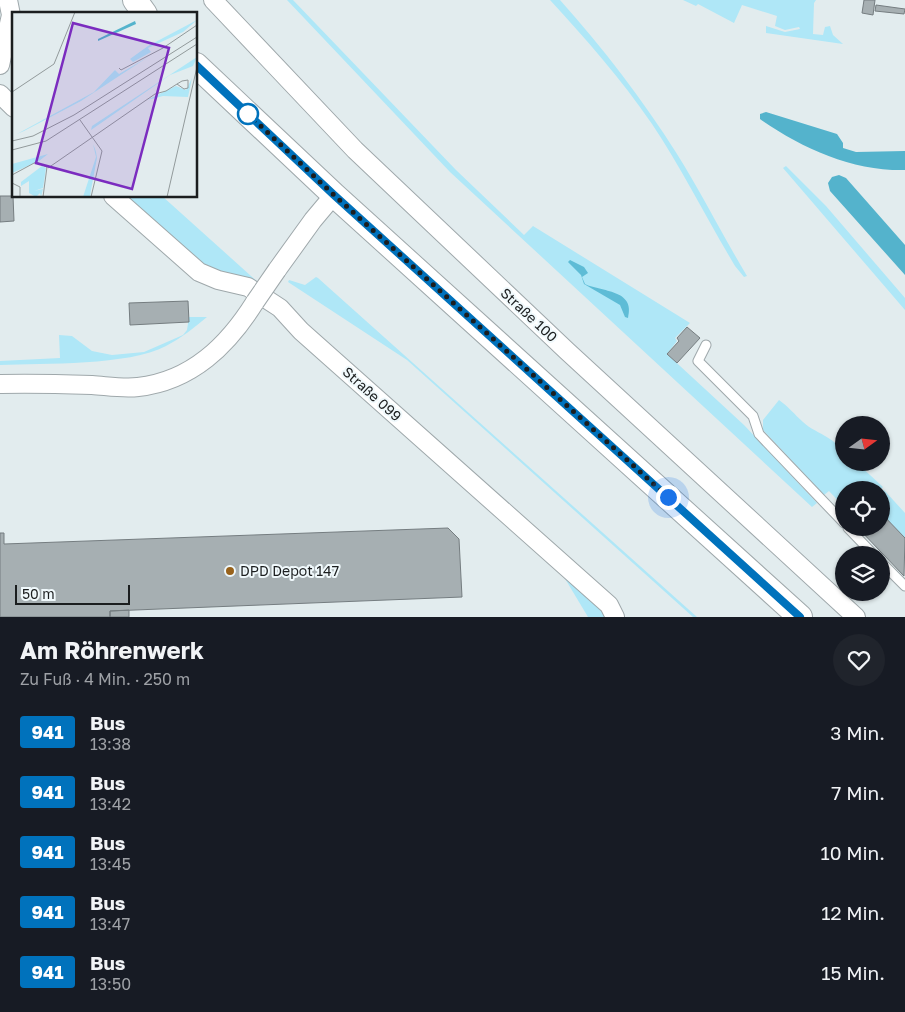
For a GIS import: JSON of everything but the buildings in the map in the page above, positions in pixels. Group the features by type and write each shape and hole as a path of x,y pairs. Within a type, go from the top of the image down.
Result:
{"main road":[{"path":"135,0 144,12"},
{"path":"198,67 334,195 800,617"}],"street":[{"path":"0,66 8,33 10,15 8,0"},
{"name":"Straße 100","path":"213,0 355,150 554,338 856,617"},
{"path":"0,94 12,106"},
{"path":"0,384 138,387 178,376 201,364 221,348 239,328 277,270 334,195"},
{"name":"Straße 099","path":"114,198 199,272 218,280 248,287 280,308 301,331 609,605 615,617"}],"lane":[{"path":"706,344 698,361 753,416 759,434 835,514"},
{"path":"856,536 865,546"},
{"path":"890,571 905,586"}],"shaded area":[{"path":"287,0 293,0 456,170 524,235 533,226 690,323 675,338 677,341 667,354 744,425 817,503 812,507 450,172"},
{"path":"550,0 560,0 592,37 636,94 686,169 747,276 744,277 735,266 652,124 603,60"},
{"path":"683,0 816,0 814,3 813,34 823,35 825,27 830,26 833,35 843,44 766,33 766,26 785,32 800,29 799,27 785,30 775,26 777,16 742,5 734,23 698,4 696,6"},
{"path":"766,112 837,134 843,143 843,148 856,152 905,151 905,170 866,167 811,149 760,119 760,114"},
{"path":"786,166 826,206 905,298 905,310 783,168"},
{"path":"839,175 846,178 905,245 905,275 830,191 828,183 832,177"},
{"path":"126,198 164,198 290,311 200,264"},
{"path":"570,260 584,267 588,273 582,277 585,284 616,293 627,302 629,309 628,318 625,317 620,305 584,284 581,275 568,262"},
{"path":"316,277 697,617 693,617 407,360 288,282 289,280 305,285"},
{"path":"189,317 207,317 177,340 150,352 130,357 86,362 0,365 0,361 60,358 59,335 72,336 92,351 112,355 144,352 183,335 187,330"},
{"path":"779,400 808,426 835,443 835,471 866,471 876,481 835,481 835,497 829,491 824,495 763,430 763,420"},
{"path":"890,497 905,513 905,538 890,522"},
{"path":"558,567 609,617 588,617"}],"bus line":[{"name":"941","path":"198,67 334,195 800,617"}],"place":[{"name":"DPD Depot 147","path":"230,571"}],"route":[{"path":"248,114 334,195 668,497"}]}
